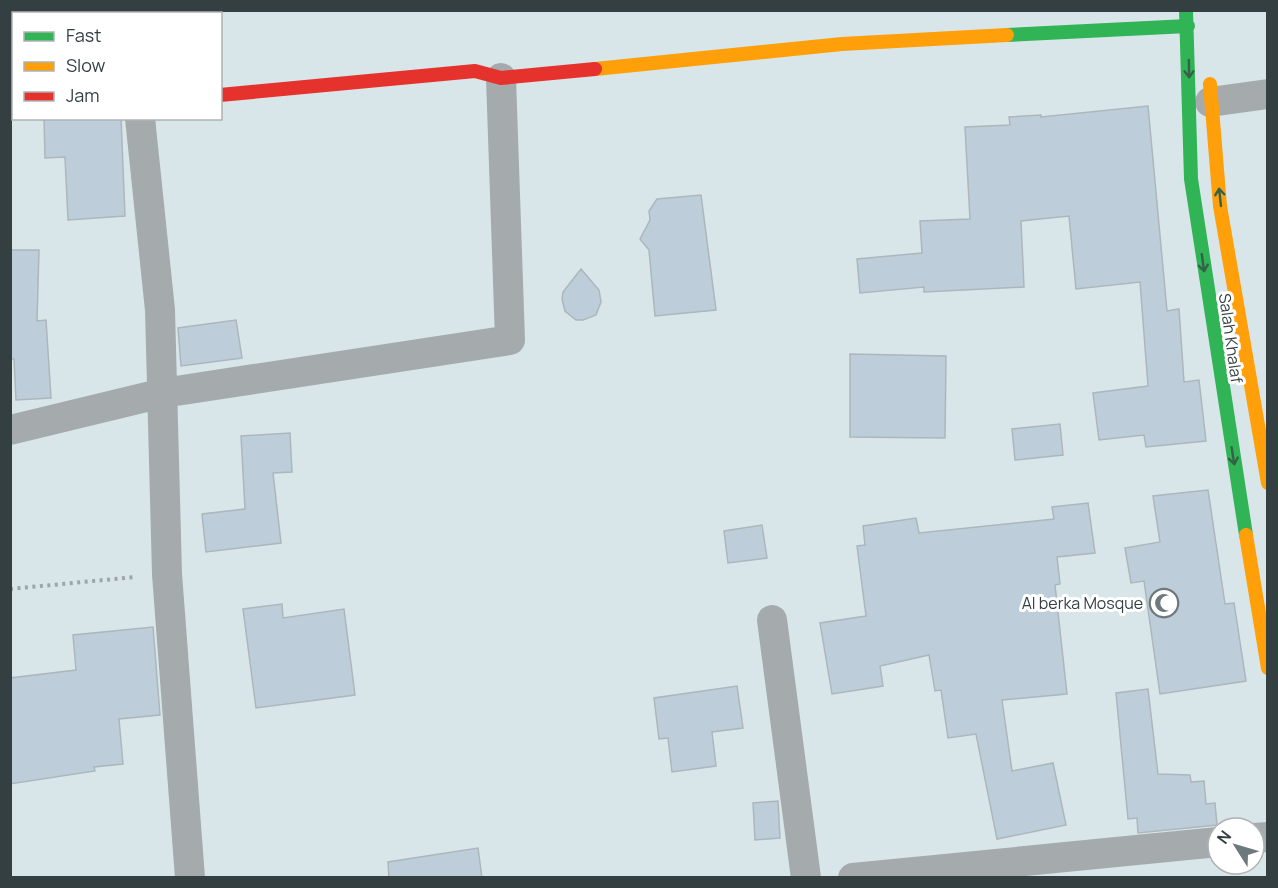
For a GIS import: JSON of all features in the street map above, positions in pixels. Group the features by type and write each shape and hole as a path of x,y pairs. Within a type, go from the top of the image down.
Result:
{"main road":[{"name":"Salah Khalaf","path":"1186,10 1191,179 1224,403 1268,668"},
{"path":"222,95 475,71 501,78 842,44 1188,26"},
{"name":"Salah Khalaf","path":"1210,71 1210,102 1220,206 1268,483"}],"street":[{"path":"10,430 164,393 510,340 501,78"},
{"path":"1210,102 1268,94"},
{"path":"140,120 159,299 164,393 167,574 190,878"},
{"path":"772,620 806,878"},
{"path":"854,878 1206,843"}],"path":[{"path":"10,589 167,574"}],"building":[{"path":"1148,106 1167,311 1179,309 1184,382 1199,380 1206,441 1146,447 1144,435 1099,440 1093,393 1148,386 1140,282 1076,289 1069,216 1021,221 1024,287 924,292 924,287 860,293 857,259 922,253 920,221 970,219 965,127 1010,125 1009,117 1041,115 1041,117"},
{"path":"44,120 121,120 125,216 68,220 65,157 45,158"},
{"path":"701,195 716,310 655,316 649,250 640,239 650,220 649,211 657,199"},
{"path":"10,250 39,250 37,321 46,320 51,398 16,400 14,359 10,359"},
{"path":"581,269 599,290 601,302 596,315 576,320 565,311 562,299 563,292"},
{"path":"236,320 242,358 181,366 178,328"},
{"path":"850,354 946,356 945,438 850,437"},
{"path":"1060,424 1063,455 1015,460 1012,429"},
{"path":"290,433 292,472 273,473 281,543 206,552 202,514 245,509 241,436"},
{"name":"Al berka Mosque","path":"1208,490 1225,604 1234,603 1246,681 1160,694 1144,581 1131,583 1125,548 1160,542 1153,496"},
{"path":"1088,503 1095,553 1057,557 1060,584 1055,585 1067,694 1002,700 1012,771 1053,763 1066,825 997,839 976,734 948,738 941,690 935,691 929,655 880,666 883,686 832,694 820,623 866,616 857,546 865,545 863,526 916,518 919,533 1054,519 1052,507"},
{"path":"762,525 767,558 728,563 724,531"},
{"path":"282,604 283,618 344,609 355,695 256,708 243,609"},
{"path":"153,627 160,715 119,719 123,764 94,767 95,771 10,784 10,678 76,670 73,635"},
{"path":"737,686 743,728 712,732 716,766 672,772 668,738 659,739 654,698"},
{"path":"1148,689 1158,774 1190,775 1191,782 1204,781 1206,804 1215,803 1216,816 1206,816 1206,826 1138,833 1137,818 1128,819 1116,693"},
{"path":"778,801 780,838 755,840 753,803"},
{"path":"478,848 482,878 389,878 388,862"}],"traffic: fast":[{"path":"1186,10 1191,179 1246,535"},
{"path":"1007,35 1188,26"}],"traffic: slow":[{"path":"595,69 842,44 1007,35"},
{"path":"1210,84 1220,206 1268,483"},
{"path":"1246,535 1268,668"}],"traffic: jam":[{"path":"222,95 475,71 501,78 595,69"}],"place":[{"name":"Al berka Mosque","path":"1164,603"}]}
